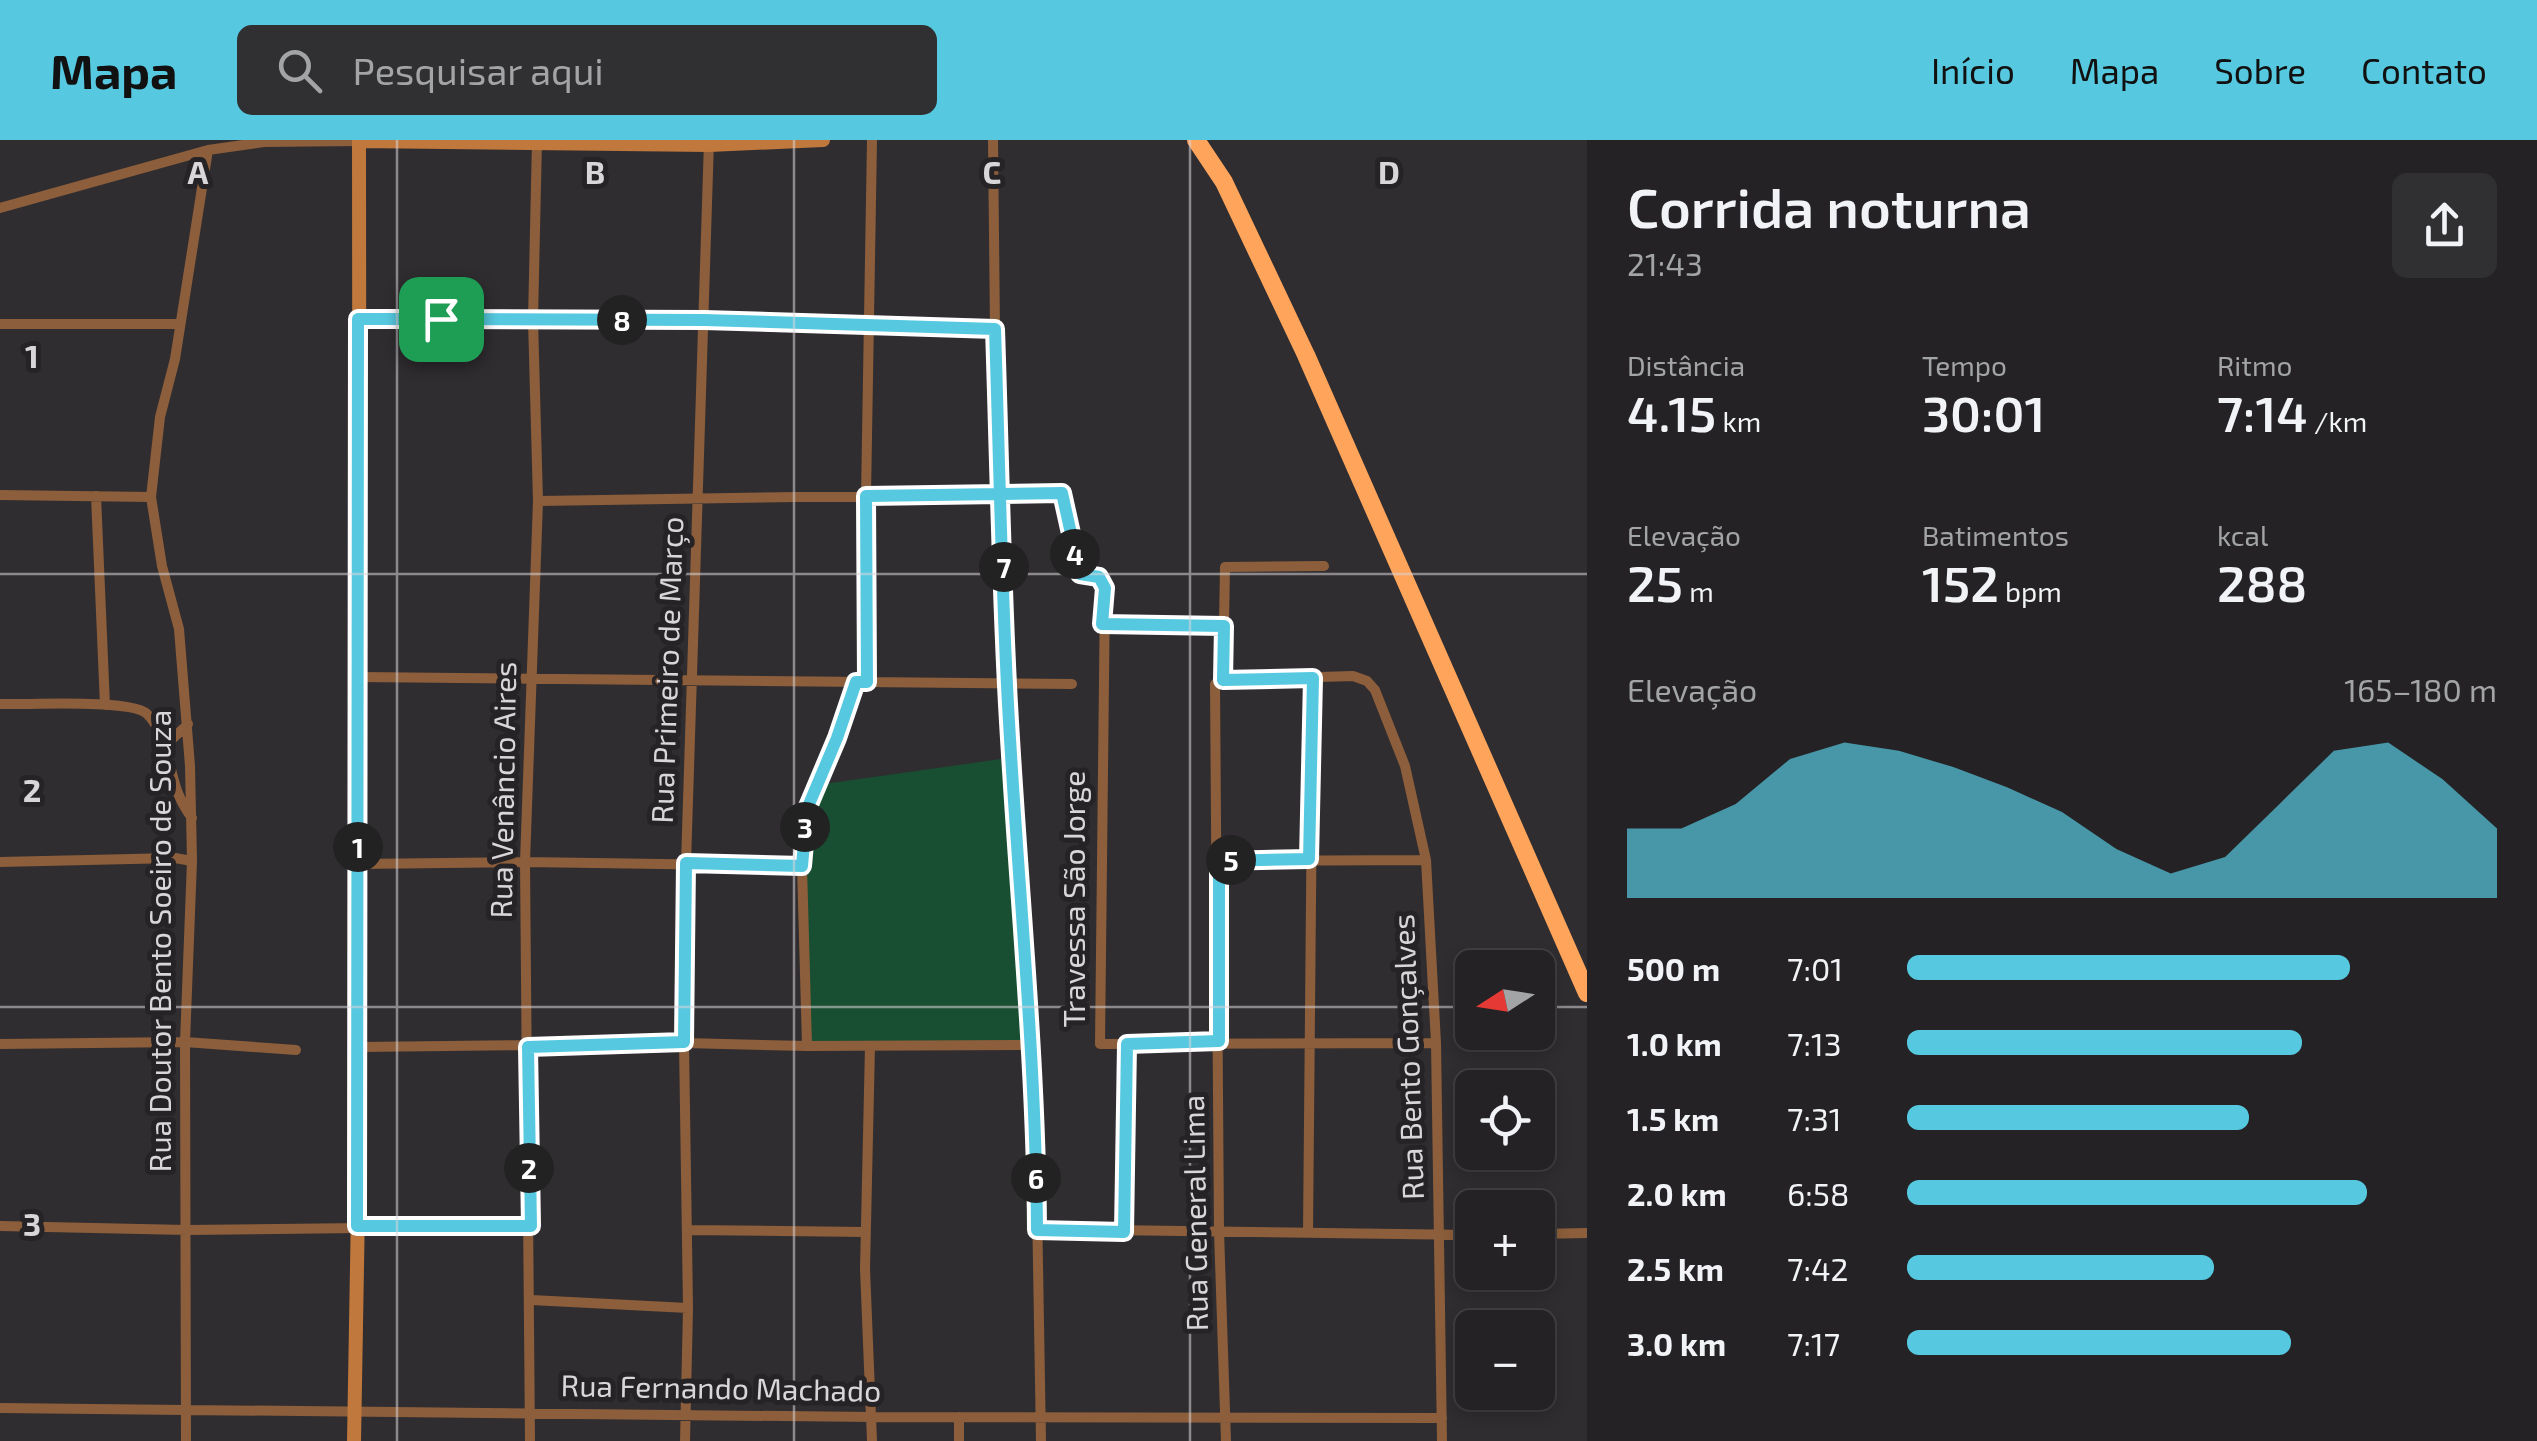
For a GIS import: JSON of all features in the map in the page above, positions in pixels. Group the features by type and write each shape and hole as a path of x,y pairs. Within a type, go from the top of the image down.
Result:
{"highway":[{"path":"1196,140 1224,182 1306,355 1587,993"},
{"path":"1214,140 1224,182"}],"main road":[{"path":"354,1441 359,1047 359,140 823,140"}],"street":[{"path":"0,208 208,150 264,141 359,140"},
{"path":"807,1046 802,866 807,809 861,682 872,140"},
{"path":"993,140 1007,683 1030,1044 1041,1441"},
{"name":"Rua Venâncio Aires","path":"530,1441 532,1300 525,862 538,501 533,320 538,141"},
{"name":"Rua Primeiro de Março","path":"684,1441 688,1308 686,863 709,142"},
{"name":"Rua Doutor Bento Soeiro de Souza","path":"186,1441 185,1042 192,818 180,629 162,566 151,497 160,417 175,359 208,150"},
{"path":"358,319 704,320 995,329"},
{"path":"0,324 180,324"},
{"name":"Travessa São Jorge","path":"1002,496 1062,493 1080,574 1099,577 1105,588 1100,1044 1127,1044"},
{"path":"0,496 151,497"},
{"path":"96,496 105,706"},
{"path":"538,501 1002,496"},
{"name":"Rua General Lima","path":"1226,1441 1219,1231 1216,684 1223,680 1226,567 1324,566"},
{"path":"1102,624 1224,626"},
{"name":"Rua Bento Gonçalves","path":"1313,678 1352,676 1368,682 1375,690 1405,766 1426,860 1436,1043 1442,1441"},
{"path":"360,677 1072,684"},
{"path":"1223,680 1313,678 1308,1233"},
{"path":"0,704 132,708 148,715 165,746 178,800 192,818"},
{"path":"165,746 188,724"},
{"path":"0,862 175,858 192,861"},
{"path":"1219,861 1426,860"},
{"path":"358,864 802,866"},
{"path":"0,1044 185,1042 296,1050"},
{"path":"359,1047 684,1042 807,1046 1030,1044"},
{"path":"1124,1232 1127,1044 1436,1043"},
{"path":"870,1046 866,1232 872,1441"},
{"path":"0,1226 187,1230 531,1226"},
{"path":"688,1230 866,1232"},
{"path":"1037,1230 1455,1236"},
{"path":"1555,1234 1587,1233"},
{"path":"532,1300 688,1308"},
{"name":"Rua Fernando Machado","path":"0,1408 1442,1418"},
{"path":"959,1441 960,1417"}],"green space":[{"path":"1001,759 1026,1041 808,1044 804,865 809,809 824,784"}],"route":[{"path":"441,319 358,319 357,1226 531,1226 528,1047 684,1042 686,863 802,866 807,809 856,682 867,682 866,496 1002,496 1062,493 1080,574 1099,577 1105,588 1102,624 1224,626 1223,680 1313,678 1309,859 1219,861 1219,1041 1127,1044 1124,1232 1037,1230 1036,1146 1007,683 1002,496 995,329 704,320 441,319"}]}
